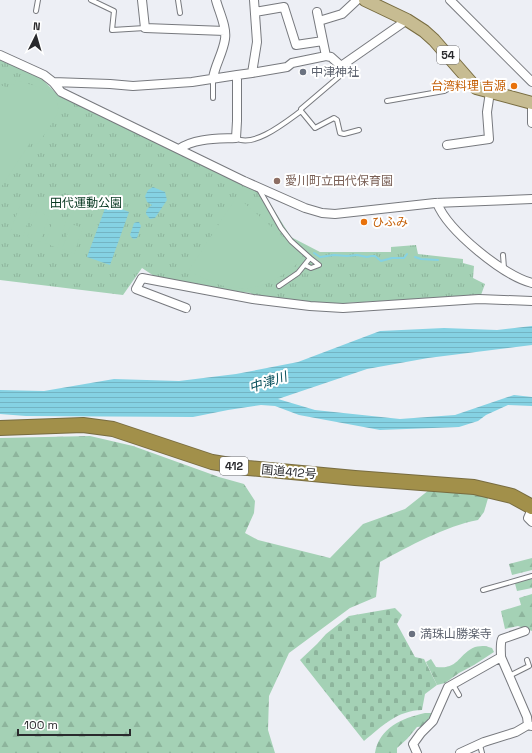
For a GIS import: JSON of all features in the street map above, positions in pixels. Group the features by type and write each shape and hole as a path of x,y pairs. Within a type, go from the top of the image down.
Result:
{"highway":[{"name":"国道412号","path":"0,428 83,425 113,429 212,462 248,468 474,487 512,496 532,508"}],"main road":[{"name":"54","path":"365,0 408,20 419,27 434,40 476,88 509,96 532,104"}],"street":[{"path":"142,0 145,28 225,31"},
{"path":"213,78 214,70 225,40 225,31 216,0"},
{"path":"252,73 257,42 254,0"},
{"path":"319,22 342,14 357,0"},
{"path":"450,0 532,82"},
{"path":"255,12 284,7 296,45 323,41"},
{"path":"317,12 326,56"},
{"path":"53,82 133,86 192,82 287,67 292,63 326,56 331,57 341,66 408,20"},
{"path":"0,55 44,75 53,82 61,92 260,189 305,208 322,213 335,214 437,203 532,198"},
{"path":"179,149 185,145 196,142 212,139 236,138 237,75"},
{"path":"451,142 489,139 487,112 490,92"},
{"path":"532,104 532,123"},
{"path":"437,203 456,231 491,262 523,281 532,283"},
{"path":"186,308 136,289 142,278 253,299 310,306 343,308 476,299 532,301"},
{"path":"532,508 528,518 532,522"},
{"path":"460,753 481,749 484,742 516,732 530,720 501,657 502,639 525,631"},
{"path":"417,753 413,744 433,721 448,686 501,657"}],"lane":[{"path":"36,11 38,0"},
{"path":"91,0 114,11 112,30 145,28"},
{"path":"178,0 180,12"},
{"path":"236,138 239,140 254,140 273,130 301,111 341,75 343,68 341,66"},
{"path":"213,78 213,98"},
{"path":"387,101 444,91 467,79"},
{"path":"301,111 315,128 334,118 337,120 340,133 344,134 358,130"},
{"path":"260,189 281,228 291,241 319,265 311,268 305,265"},
{"path":"503,255 504,269"},
{"path":"279,286 298,273 310,258"},
{"path":"483,590 532,576"},
{"path":"509,676 529,666 527,660"},
{"path":"452,683 459,695"}],"green space":[{"name":"田代運動公園","path":"0,58 40,77 56,93 257,191 262,191 291,237 320,252 391,252 391,247 416,245 418,254 463,259 463,263 474,266 473,278 485,284 481,295 330,304 205,288 154,276 142,268 123,295 0,280"},
{"path":"16,80 40,88 53,96 57,102 58,109 55,118 38,144 30,143 0,189 0,85 9,88 10,85 15,84"},
{"path":"234,201 242,201 303,255 292,268 272,281 260,286 236,288 213,282 189,270"},
{"path":"20,206 32,210 23,236 10,232"},
{"path":"37,211 49,216 40,242 27,237"},
{"path":"54,218 66,222 57,248 45,243"},
{"path":"71,224 83,228 74,254 62,249"},
{"path":"90,436 133,446 219,477 244,484 255,501 254,513 245,533 258,540 330,558 363,524 405,509 429,490 489,495 484,512 478,520 453,527 415,543 380,562 376,597 350,608 289,653 269,696 268,730 275,753 0,753 0,438"},
{"path":"532,558 532,570 512,575 509,564"},
{"path":"532,575 532,588 517,591 514,580"},
{"path":"532,594 532,631 518,626 505,629 501,611 521,605 519,598"},
{"path":"395,608 402,615 397,624 415,657 424,659 437,685 425,694 422,710 405,713 390,720 364,741 300,660 326,634 349,616"},
{"path":"485,646 492,648 494,652 445,683 437,685 426,662 431,659 436,667 449,666 458,661 469,650 476,647"},
{"path":"425,713 432,713 433,719 428,726 417,727 397,748 397,753 375,753 377,744 381,737 393,726 400,721"}],"water":[{"path":"153,187 165,192 167,200 155,218 150,219 146,212 152,205 147,202 145,196 148,190"},
{"path":"107,203 129,212 110,265 87,257"},
{"path":"139,222 141,226 137,238 134,239 130,235 134,223"},
{"name":"中津川","path":"532,326 532,345 428,358 367,369 278,399 315,410 400,419 455,415 514,395 532,397 532,406 508,405 486,415 478,421 459,427 380,430 299,415 275,406 261,405 193,417 26,416 0,414 0,390 44,391 114,379 179,381 236,374 298,362 380,331 444,328 497,330"}],"waterway":[{"path":"314,253 320,257 334,255 375,256 381,261 392,258 404,258 407,254"},
{"path":"415,257 421,259 438,260"}],"place":[{"name":"中津神社","path":"303,72"},
{"name":"台湾料理 吉源","path":"514,86"},
{"name":"愛川町立田代保育園","path":"277,181"},
{"name":"ひふみ","path":"364,222"},
{"name":"満珠山勝楽寺","path":"412,634"}]}
